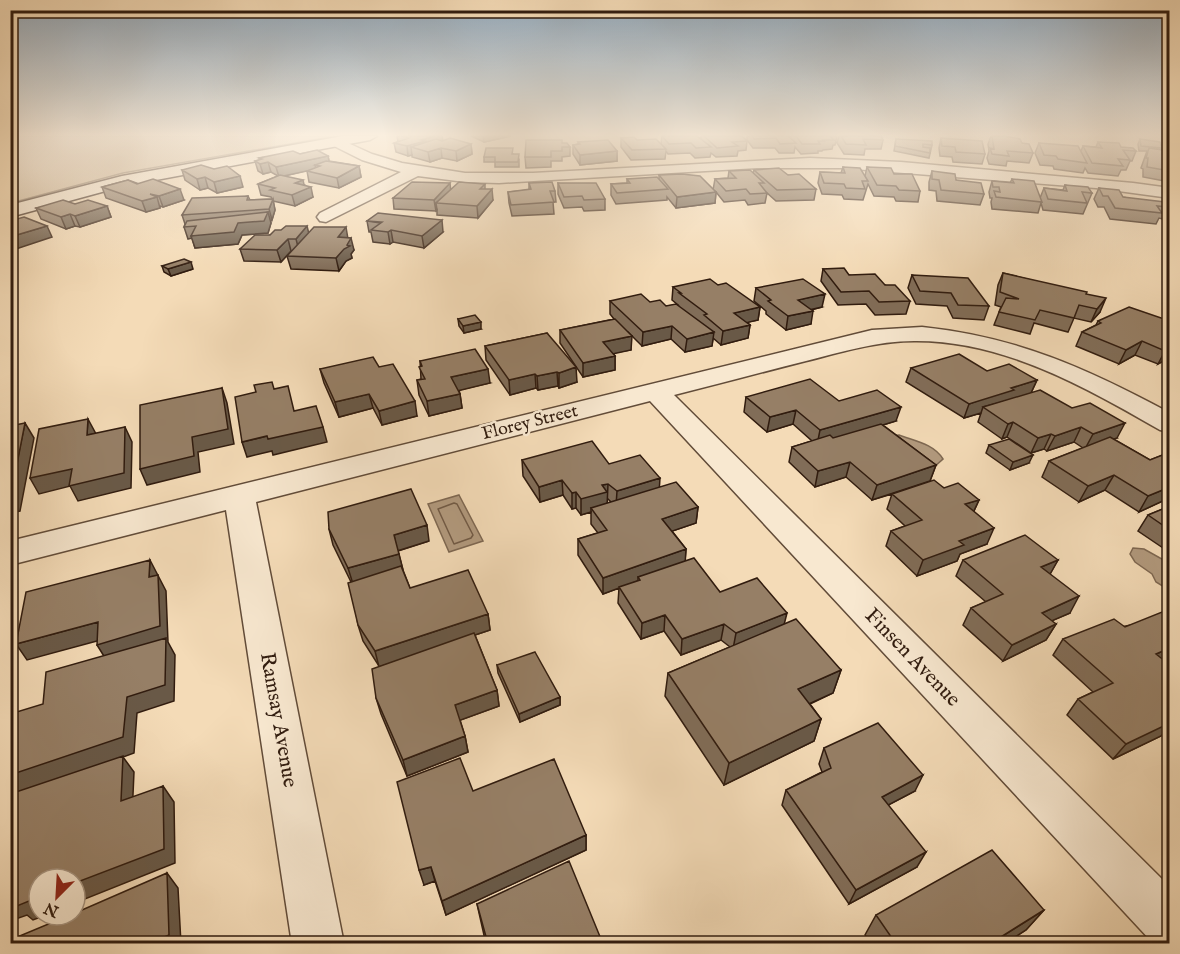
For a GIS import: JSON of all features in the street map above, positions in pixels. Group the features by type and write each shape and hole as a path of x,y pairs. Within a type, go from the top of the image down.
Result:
{"street":[{"path":"10,211 125,181"},
{"path":"326,217 397,181"},
{"path":"1048,181 1170,193"},
{"name":"Florey Street","path":"10,553 872,337 921,334 968,339 1012,349 1052,362 1098,384 1170,424"},
{"name":"Finsen Avenue","path":"655,391 1170,924"},
{"name":"Ramsay Avenue","path":"239,496 318,944"}],"shaded area":[{"path":"11,181 95,181 11,203"}],"water":[{"path":"899,435 929,446 943,459 934,467 891,436"},
{"path":"459,495 483,541 449,552 428,504"},
{"path":"1133,548 1144,549 1169,563 1169,590 1156,582 1152,574 1135,562 1130,554"}],"building":[{"path":"126,181 137,184 157,181 180,189 159,196 150,194 157,197 142,201 102,187"},
{"path":"267,181 302,181 295,183 311,187 292,195 270,190 275,188 258,184"},
{"path":"628,181 660,181 668,189 617,193 611,184 630,183"},
{"path":"664,181 705,181 716,192 677,197"},
{"path":"716,181 761,181 764,183 759,183 767,193 750,194 746,189 726,191"},
{"path":"766,181 806,181 816,189 777,190"},
{"path":"823,181 868,181 862,181 865,189 846,188 844,184 824,183"},
{"path":"875,181 915,181 920,191 899,190 896,186 877,185"},
{"path":"939,181 960,181 981,183 984,194 941,190"},
{"path":"992,181 1014,183 1013,181 1034,181 1042,202 996,197 994,191 1000,192 999,187 993,187"},
{"path":"412,182 450,183 434,200 393,198"},
{"path":"459,182 485,184 480,189 492,189 477,206 436,203"},
{"path":"552,182 555,191 550,191 554,202 511,205 508,192 531,189 529,183"},
{"path":"558,183 596,183 605,199 584,200 582,196 564,197"},
{"path":"1065,185 1088,187 1092,193 1082,192 1087,203 1048,199 1044,188 1067,191"},
{"path":"1099,188 1119,190 1123,197 1165,202 1168,207 1157,206 1162,213 1115,208 1108,196 1103,196"},
{"path":"248,196 247,200 273,199 269,209 182,215 192,198"},
{"path":"63,200 75,204 88,200 107,206 75,216 70,214 61,217 36,208"},
{"path":"268,212 264,221 238,223 234,232 191,236 196,226 184,227 187,221"},
{"path":"378,213 442,220 422,236 391,230 388,232 371,230 382,222 367,221"},
{"path":"24,217 47,226 10,237 10,221"},
{"path":"286,226 307,226 296,239 288,239 277,250 240,249 255,235 270,235 275,230 281,230"},
{"path":"314,227 346,227 338,237 351,238 347,245 350,246 336,258 287,256"},
{"path":"184,259 191,262 168,269 162,266"},
{"path":"844,268 849,275 875,274 885,285 895,285 910,301 879,302 869,291 841,292 823,269"},
{"path":"1003,273 1106,298 1097,309 1079,305 1074,318 1040,310 1035,320 999,312 1006,298 1019,299 1000,292"},
{"path":"912,275 968,278 989,306 958,305 951,293 920,291"},
{"path":"710,279 718,285 726,283 760,307 734,313 750,325 723,331 704,315 707,314 673,287"},
{"path":"803,279 825,294 798,300 813,311 788,316 768,301 771,300 756,288"},
{"path":"641,294 650,302 660,300 666,306 676,304 714,332 687,339 672,326 643,332 610,301"},
{"path":"1129,307 1170,321 1170,348 1165,351 1142,341 1126,350 1082,332 1101,323 1098,321"},
{"path":"475,315 481,322 463,326 458,319"},
{"path":"615,319 632,336 603,342 615,356 583,363 560,330"},
{"path":"547,333 576,367 559,373 537,376 535,374 509,380 485,346"},
{"path":"475,349 488,369 451,377 460,394 427,401 417,380 425,379 419,367 422,366 420,361"},
{"path":"959,354 987,371 1009,364 1037,380 969,404 911,368"},
{"path":"373,357 379,367 393,364 415,401 379,411 369,394 335,402 320,369"},
{"path":"810,379 839,401 877,390 901,407 820,430 796,410 770,417 746,397"},
{"path":"272,382 274,389 288,386 294,411 316,406 323,427 242,442 235,397 256,392 254,385"},
{"path":"222,388 228,429 192,437 194,456 140,469 140,405"},
{"path":"1040,390 1072,408 1090,403 1125,423 1093,434 1081,427 1055,436 1051,434 1038,438 1013,422 1008,424 983,407"},
{"path":"88,419 87,435 125,427 124,473 69,486 72,469 30,478 39,429"},
{"path":"25,423 11,495 10,495 10,426"},
{"path":"881,424 936,465 877,485 850,462 818,471 792,447 830,435 833,438"},
{"path":"1110,437 1150,460 1170,452 1170,487 1148,496 1114,475 1088,486 1049,461"},
{"path":"1009,439 1033,455 1013,462 989,445"},
{"path":"592,441 609,464 640,455 660,478 617,491 608,484 602,485 607,492 581,499 576,492 572,493 562,480 539,487 522,460"},
{"path":"934,480 944,488 958,483 979,500 965,504 994,528 959,541 964,545 923,560 891,531 922,520 892,494"},
{"path":"676,482 698,507 662,519 686,549 603,578 578,539 607,530 591,508"},
{"path":"411,489 427,525 394,535 399,554 348,568 329,529 328,512"},
{"path":"1170,506 1170,530 1148,515"},
{"path":"1025,535 1058,560 1041,567 1079,596 1042,613 1056,624 1012,645 971,608 1003,594 963,560"},
{"path":"694,558 720,592 757,578 787,613 736,633 724,624 682,639 665,615 642,623 619,587 640,580 638,577"},
{"path":"150,560 149,577 158,575 160,626 97,645 98,622 16,644 26,592"},
{"path":"401,566 410,588 468,570 488,614 375,651 358,625 348,583"},
{"path":"1162,612 1170,617 1170,648 1156,654 1170,665 1170,723 1126,744 1078,699 1113,683 1063,639 1114,619 1125,627"},
{"path":"796,619 841,670 798,689 821,719 729,763 668,673"},
{"path":"474,633 497,690 455,705 465,736 403,760 376,698 372,669"},
{"path":"166,638 165,685 127,697 123,737 10,775 10,714 43,704 46,672"},
{"path":"535,652 560,697 519,714 497,665"},
{"path":"878,723 923,775 882,797 926,852 856,890 786,790 831,768 824,748"},
{"path":"123,756 121,801 163,786 164,849 87,878 87,867 27,867 27,902 17,906 17,899 10,901 10,794"},
{"path":"460,758 473,791 554,759 586,835 442,901 431,867 419,870 397,782"},
{"path":"992,850 1044,910 996,940 999,944 896,944 876,915"},
{"path":"569,861 603,944 488,944 477,904"},
{"path":"167,873 169,935 149,944 10,944 10,940 41,927 87,927 87,908"}]}
